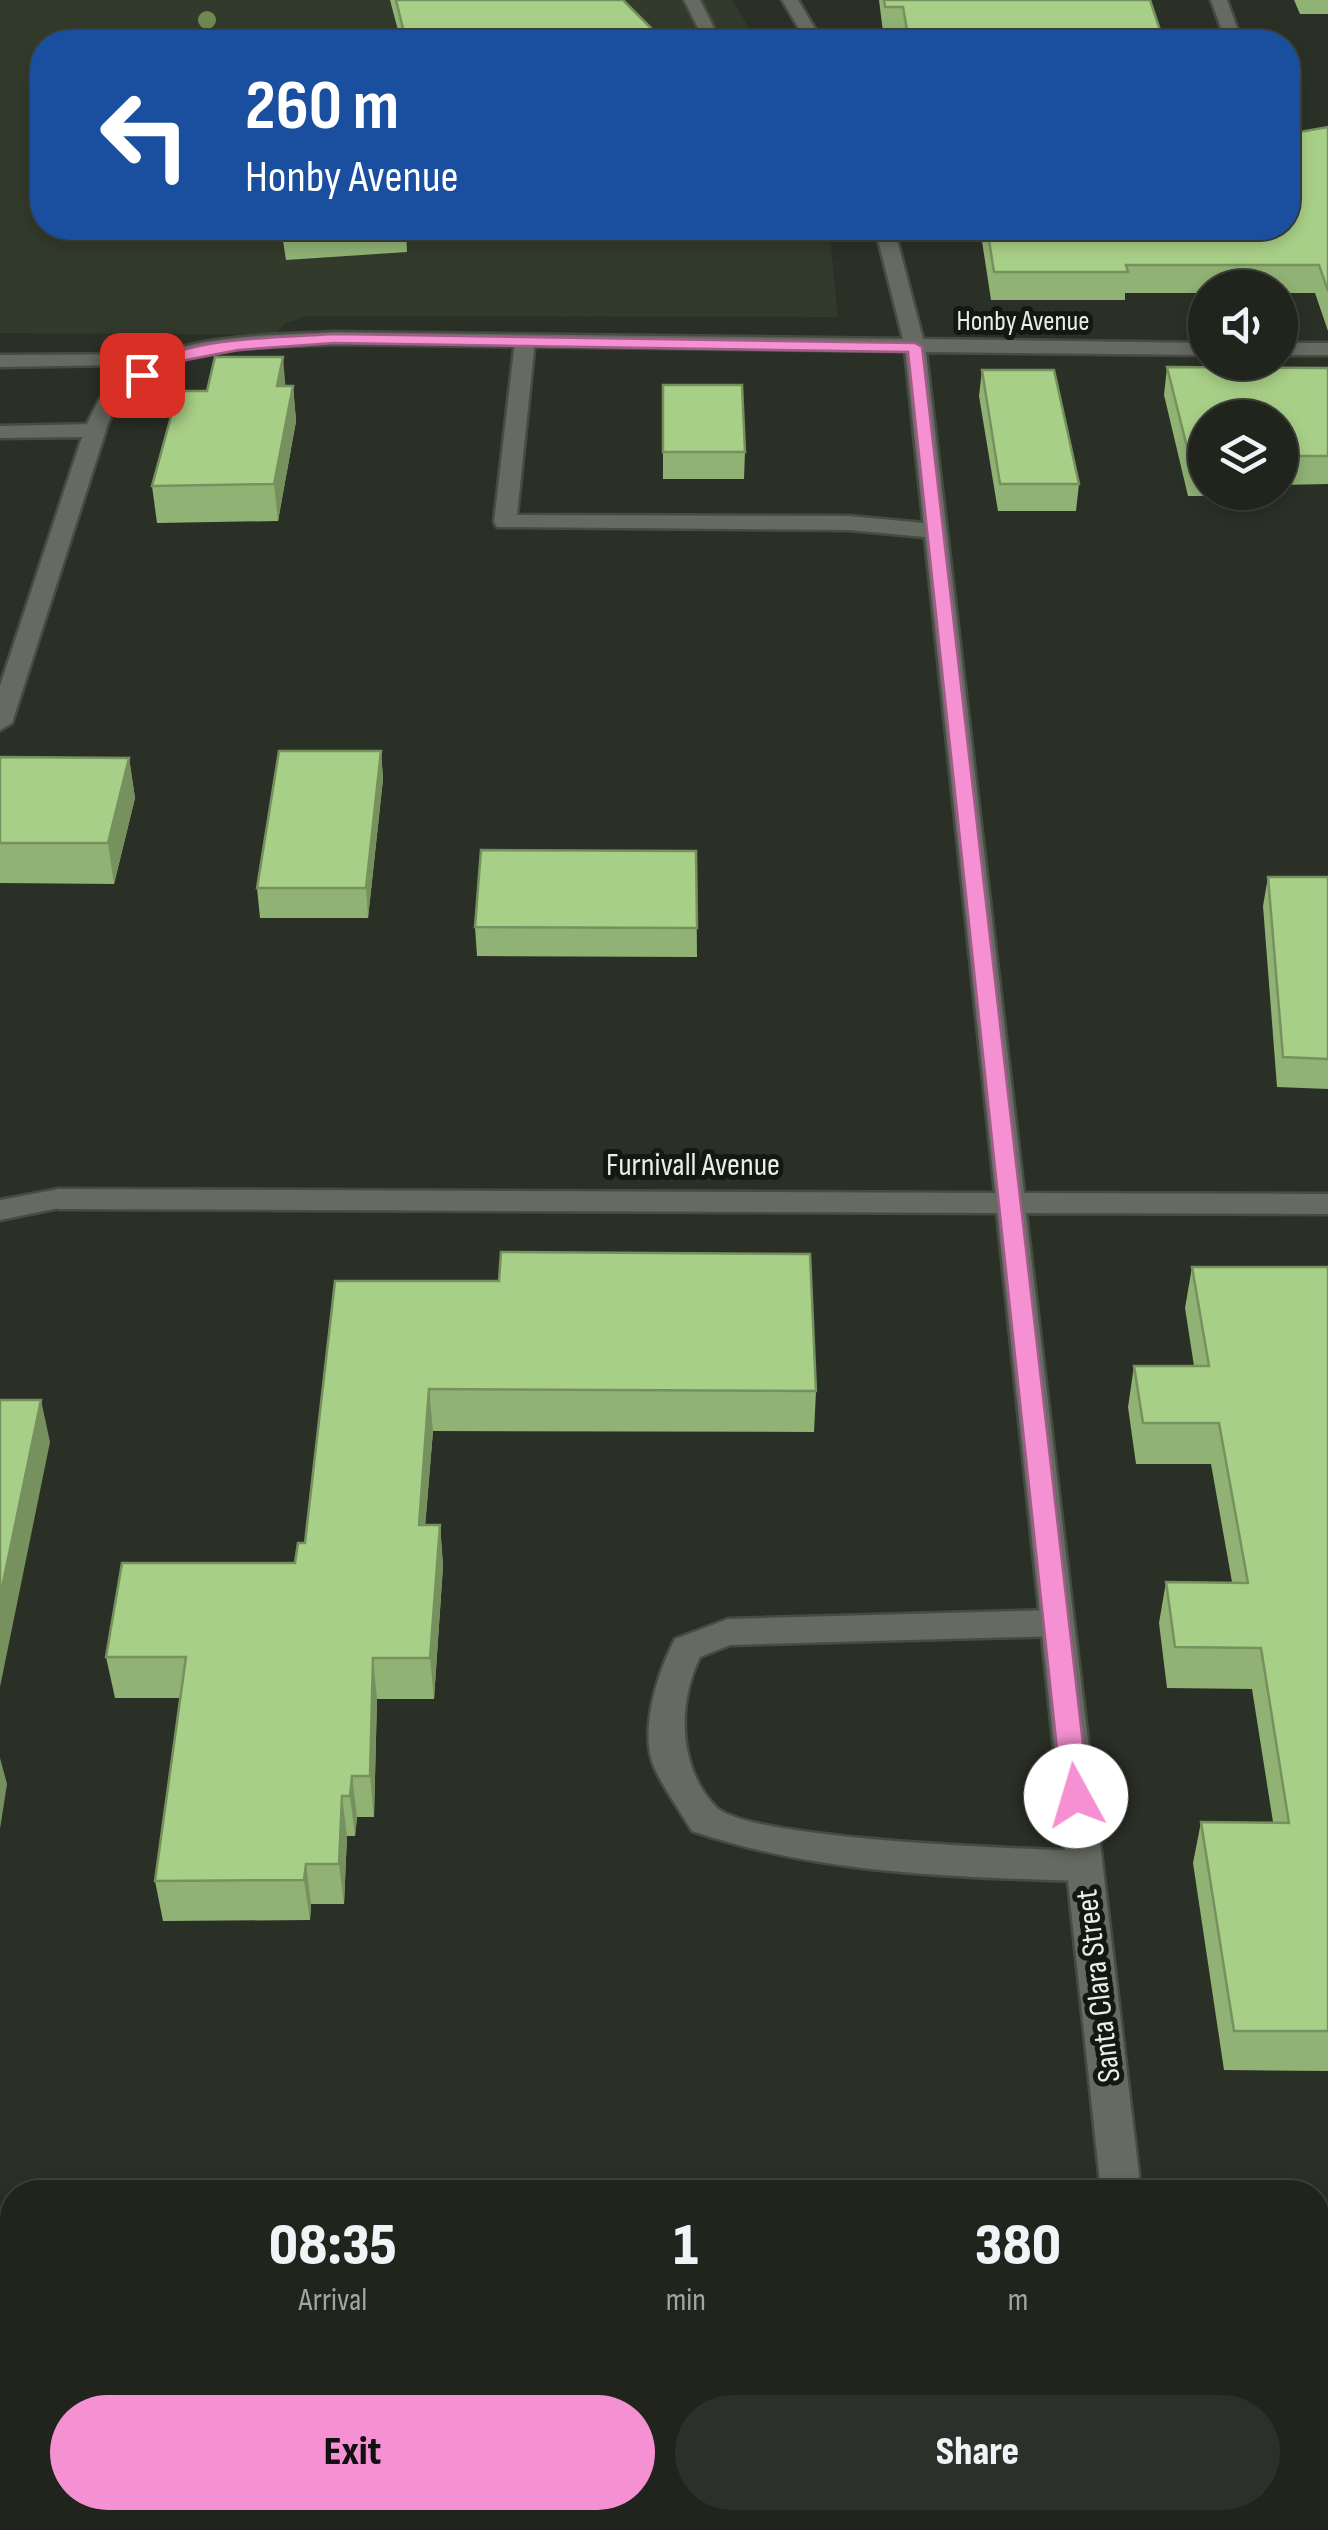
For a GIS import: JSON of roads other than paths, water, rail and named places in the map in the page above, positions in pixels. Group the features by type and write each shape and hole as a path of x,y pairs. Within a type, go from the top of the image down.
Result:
{"street":[{"path":"692,0 707,30"},
{"path":"790,0 808,30"},
{"path":"1219,0 1230,30"},
{"name":"Santa Clara Street","path":"887,240 915,347 1120,2180"},
{"name":"Honby Avenue","path":"0,723 94,430 117,390 166,360 238,345 334,338 1188,349"},
{"path":"525,341 504,522 849,523 935,531"},
{"path":"1298,349 1328,350"},
{"path":"0,361 166,360"},
{"path":"0,432 94,430"},
{"name":"Furnivall Avenue","path":"0,1210 59,1198 1328,1204"},
{"path":"1057,1623 728,1632 686,1648 673,1677 668,1726 670,1764 705,1820 754,1836 816,1848 963,1862 1084,1866"}]}
